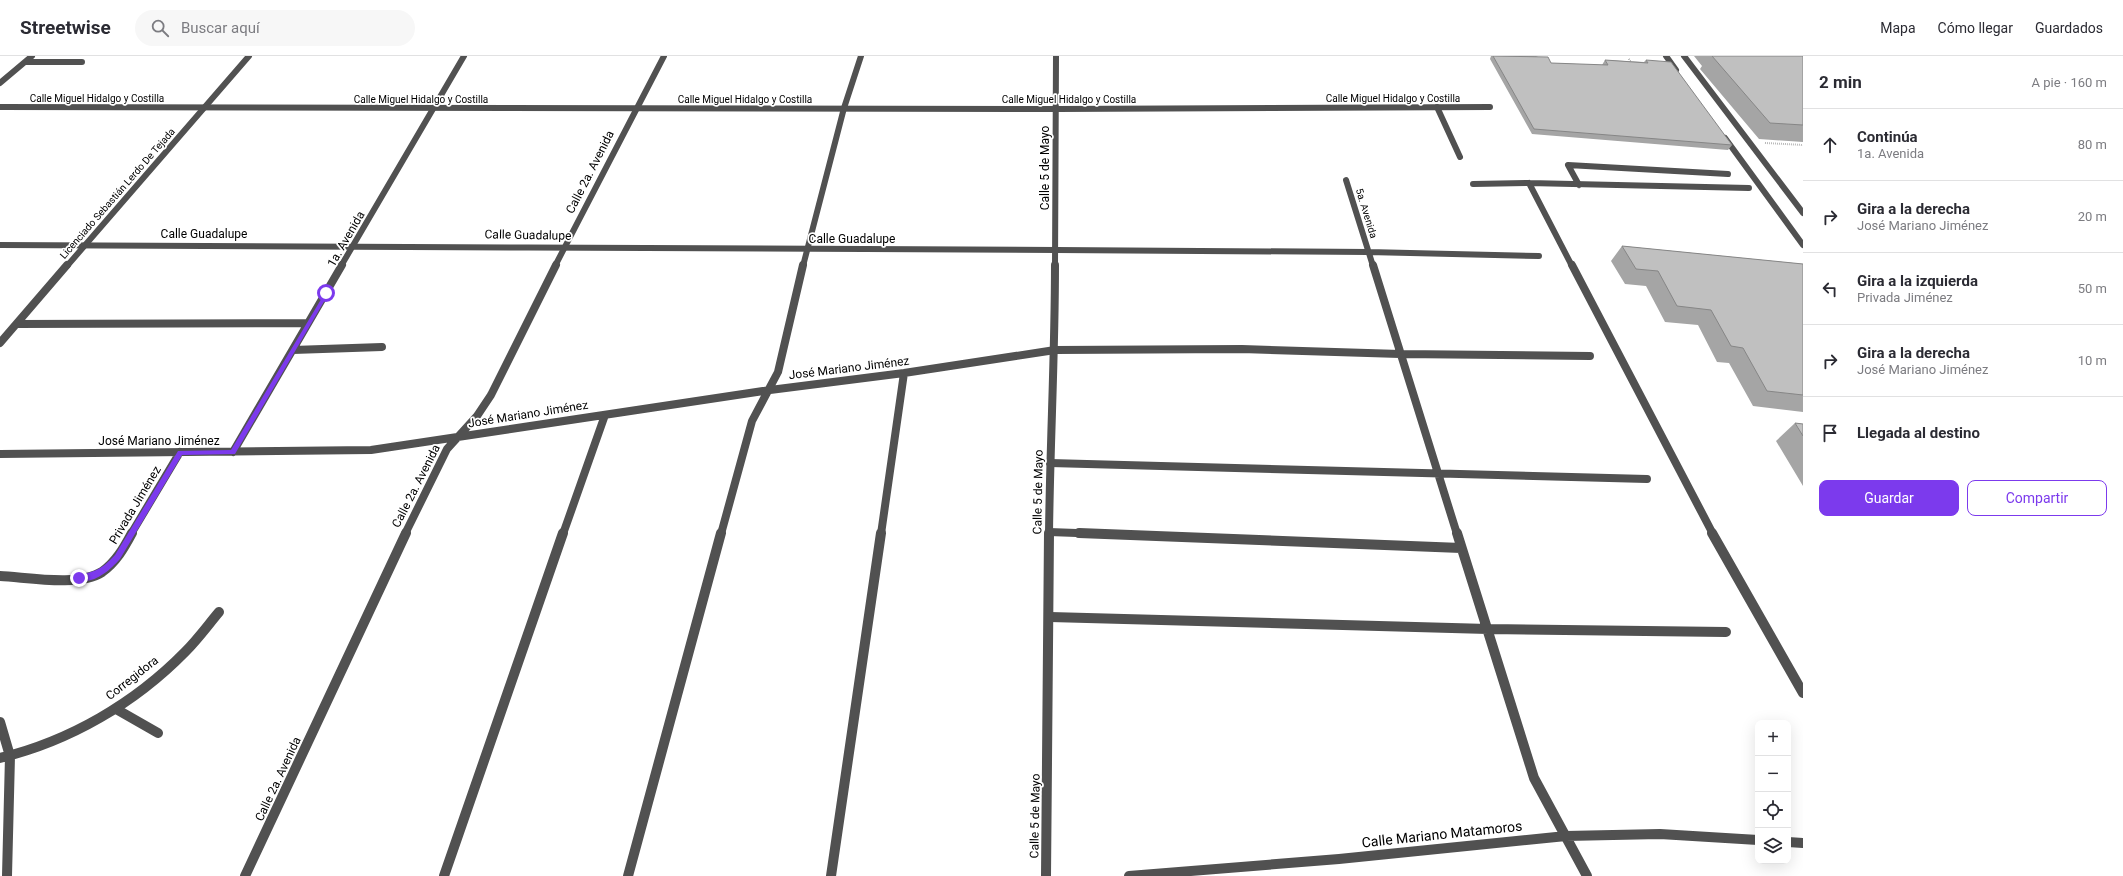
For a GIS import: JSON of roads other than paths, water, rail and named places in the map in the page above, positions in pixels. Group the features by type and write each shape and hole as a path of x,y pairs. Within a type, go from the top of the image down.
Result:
{"street":[{"path":"0,83 32,56"},
{"name":"Licenciado Sebastián Lerdo De Tejada","path":"0,343 203,107 250,56"},
{"name":"1a. Avenida","path":"233,452 293,350 307,323 355,245 432,108 464,56"},
{"name":"Calle 2a. Avenida","path":"245,876 439,462 447,449 478,416 491,395 565,247 664,56"},
{"path":"628,876 752,421 770,390 784,353 807,250 844,108 861,56"},
{"name":"Calle 5 de Mayo","path":"1046,876 1050,617 1050,463 1055,350 1056,56"},
{"path":"1666,56 1679,75"},
{"path":"1684,56 1803,213"},
{"path":"25,62 82,62"},
{"name":"Calle Miguel Hidalgo y Costilla","path":"0,107 1057,109 1490,107"},
{"path":"1437,107 1460,157"},
{"path":"1720,131 1803,245"},
{"path":"1579,185 1568,165 1728,174"},
{"name":"5a. Avenida","path":"1346,180 1534,778 1587,876"},
{"path":"1529,183 1689,492 1803,693"},
{"path":"1473,184 1529,183 1749,188"},
{"name":"Calle Guadalupe","path":"0,245 355,245 807,250 1368,252 1539,256"},
{"path":"17,324 307,323"},
{"path":"293,350 382,347"},
{"name":"José Mariano Jiménez","path":"0,454 371,450 770,390 904,373 1055,350 1242,349 1400,354 1590,356"},
{"path":"831,876 904,373"},
{"path":"444,876 522,645 605,415"},
{"name":"Privada Jiménez","path":"0,576 79,578 96,575 106,569 118,557 180,452"},
{"path":"1050,463 1647,479"},
{"path":"1050,532 1461,548"},
{"name":"Corregidora","path":"5,757 53,741 116,709 182,655 219,612"},
{"path":"1050,617 1488,629 1726,632"},
{"path":"116,709 158,733"},
{"path":"0,722 5,757 7,876"},
{"name":"Calle Mariano Matamoros","path":"1129,876 1339,859 1566,836 1660,834 1755,840"},
{"path":"1791,842 1803,843"}]}
